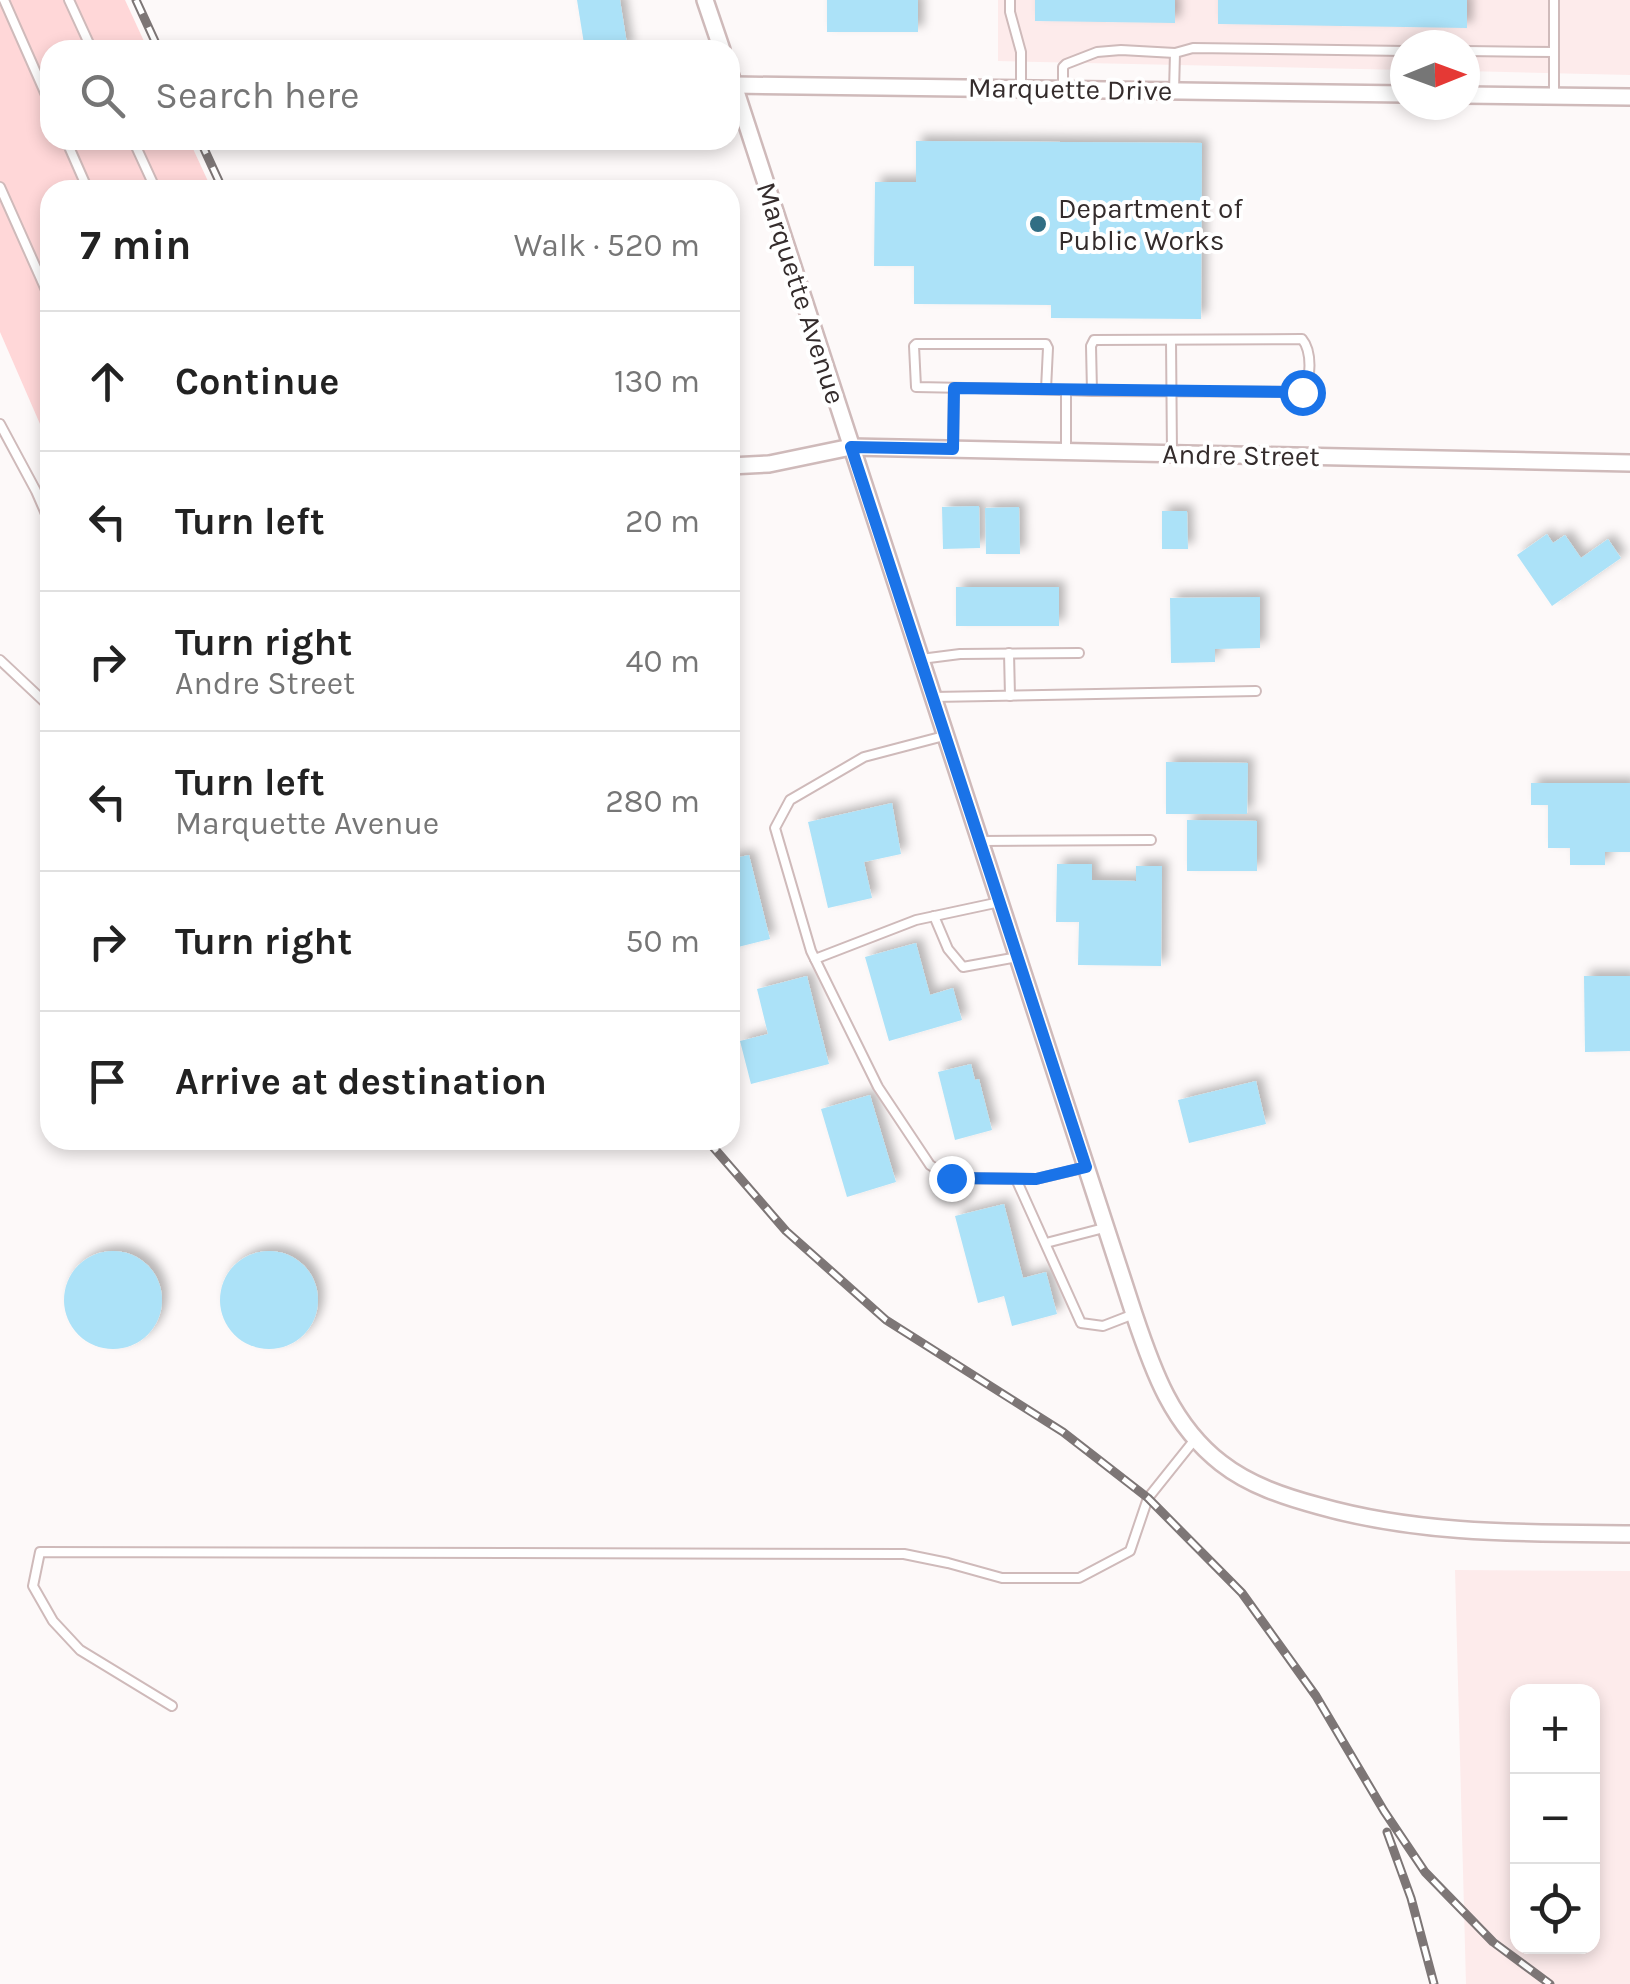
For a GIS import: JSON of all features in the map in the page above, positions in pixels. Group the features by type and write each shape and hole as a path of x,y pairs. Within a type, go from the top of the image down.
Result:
{"street":[{"path":"706,0 719,40"},
{"name":"Marquette Drive","path":"740,79 1021,89 1390,94"},
{"path":"1480,94 1630,96"},
{"name":"Marquette Avenue","path":"740,104 1164,1397 1222,1464 1291,1499 1406,1525 1481,1533 1630,1534"},
{"name":"Andre Street","path":"740,465 769,464 851,447 1630,463"}],"lane":[{"path":"69,0 87,40"},
{"path":"1010,0 1022,52 1021,89"},
{"path":"1554,0 1554,96"},
{"path":"2,1 40,83"},
{"path":"1063,89 1066,64 1097,52 1175,53 1193,48 1390,50"},
{"path":"1480,51 1554,52"},
{"path":"1174,91 1175,53"},
{"path":"70,150 84,180"},
{"path":"138,150 151,180"},
{"path":"0,188 40,277"},
{"path":"1046,390 1046,344 914,346 916,388 954,388 1046,390 1066,390 1092,391 1171,392 1302,392 1308,385 1308,348 1302,340 1094,340 1092,391"},
{"path":"1171,340 1172,454"},
{"path":"953,449 954,388"},
{"path":"1066,390 1066,451"},
{"path":"0,424 40,501"},
{"path":"921,660 960,654 1079,653"},
{"path":"1009,654 1010,696"},
{"path":"0,660 40,698"},
{"path":"933,697 1256,691"},
{"path":"946,736 864,757 790,800 775,828 815,959 878,1087 930,1164 951,1178 1036,1179 1086,1167"},
{"path":"980,841 1151,840"},
{"path":"815,959 916,920 1000,902"},
{"path":"934,916 948,949 963,966 1018,957"},
{"path":"1016,1179 1081,1322 1103,1326 1134,1314"},
{"path":"1046,1244 1106,1228"},
{"path":"172,1706 80,1650 53,1621 33,1586 40,1552 904,1554 1002,1578 1078,1578 1130,1551 1148,1498 1196,1438"}],"shaded area":[{"path":"0,0 125,0 143,40 40,40 40,150 194,150 207,180 40,180 40,424 0,332"},
{"path":"998,0 1630,0 1630,75 1480,71 1480,30 1390,30 1390,70 998,61"},
{"path":"1455,1570 1630,1571 1630,1984 1466,1984"}],"building":[{"path":"577,0 620,0 626,40 583,40"},
{"path":"827,0 918,0 918,32 827,32"},
{"path":"1035,0 1175,0 1175,23 1035,21"},
{"path":"1218,0 1467,0 1467,28 1218,24"},
{"name":"Department of Public Works","path":"916,141 1202,143 1201,319 1051,318 1051,305 914,304 914,266 874,266 875,182 916,182"},
{"path":"979,506 980,548 943,549 942,507"},
{"path":"1019,507 1020,554 986,554 985,508"},
{"path":"1162,511 1187,511 1188,549 1162,549"},
{"path":"1547,534 1553,543 1565,535 1581,558 1608,539 1621,558 1552,606 1517,555"},
{"path":"956,587 1059,587 1059,626 956,626"},
{"path":"1260,597 1260,648 1215,649 1215,662 1171,663 1170,598"},
{"path":"1166,762 1248,763 1247,814 1166,814"},
{"path":"1531,783 1630,783 1630,852 1605,852 1605,865 1570,865 1570,848 1548,848 1548,805 1531,805"},
{"path":"892,803 901,854 864,862 872,898 828,908 808,822"},
{"path":"1187,820 1257,821 1257,871 1187,871"},
{"path":"749,855 770,939 740,946 740,857"},
{"path":"1057,864 1092,864 1092,880 1136,881 1136,866 1162,866 1161,966 1078,965 1079,922 1056,922"},
{"path":"916,943 930,995 953,988 962,1020 889,1041 865,957"},
{"path":"807,976 829,1064 751,1084 740,1041 768,1034 757,989"},
{"path":"1584,976 1630,976 1630,1051 1585,1052"},
{"path":"971,1064 975,1080 979,1079 992,1130 955,1140 938,1072"},
{"path":"1256,1081 1266,1124 1189,1143 1178,1100"},
{"path":"870,1095 896,1182 847,1197 821,1109"},
{"path":"1004,1204 1023,1278 1046,1272 1057,1314 1012,1326 1004,1296 978,1303 955,1216"},
{"path":"113,1251 132,1254 148,1265 159,1281 159,1319 148,1335 132,1346 113,1349 94,1346 78,1335 67,1319 64,1300 67,1281 78,1265 94,1254"},
{"path":"269,1251 288,1254 304,1265 315,1281 315,1319 304,1335 288,1346 269,1349 250,1346 234,1335 223,1319 220,1300 223,1281 234,1265 250,1254"}],"railway":[{"path":"136,0 154,40"},
{"path":"205,150 218,180"},
{"path":"716,1150 786,1231 886,1320 1063,1432 1148,1498 1242,1593 1316,1696 1425,1872 1493,1942 1550,1984"},
{"path":"1387,1832 1411,1898 1434,1984"}],"place":[{"name":"Department of Public Works","path":"1038,224"}],"route":[{"path":"951,1178 1036,1179 1086,1167 851,447 953,449 954,388 1302,392"}]}
